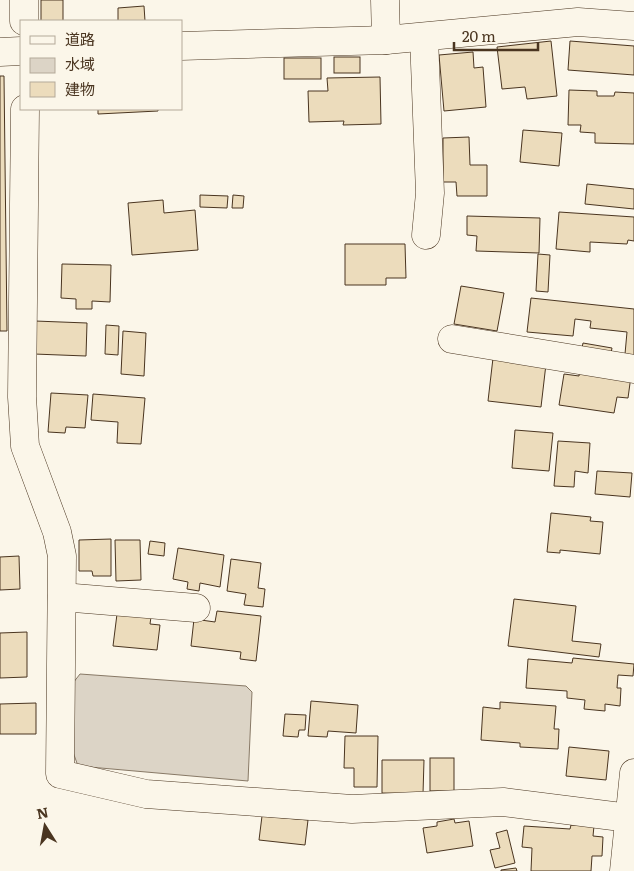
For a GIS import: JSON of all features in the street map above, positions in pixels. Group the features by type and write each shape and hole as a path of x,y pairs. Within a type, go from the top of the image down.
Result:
{"street":[{"path":"24,0 24,20"},
{"path":"385,0 386,40"},
{"path":"182,46 386,40 578,22 634,26"},
{"path":"424,37 430,193 426,235"},
{"path":"0,52 20,51"},
{"path":"25,110 22,387 25,446 57,532 62,556 60,774 146,794 352,809 503,802 629,818"},
{"path":"452,339 634,369"},
{"path":"62,596 196,608"},
{"path":"624,871 634,773"}],"water":[{"path":"80,674 246,686 252,692 248,781 78,766 73,752 73,683"}],"building":[{"path":"41,0 63,0 63,20 41,20"},
{"path":"144,6 145,20 118,20 118,8"},
{"path":"551,41 557,96 527,99 525,87 502,89 497,47"},
{"path":"570,41 634,46 634,75 568,70"},
{"path":"473,52 474,68 483,67 486,107 444,111 439,55"},
{"path":"334,57 360,57 360,73 334,73"},
{"path":"284,58 321,58 321,79 284,79"},
{"path":"0,76 4,76 7,331 0,331"},
{"path":"380,77 381,124 343,125 344,121 309,122 308,91 328,91 327,78"},
{"path":"569,90 597,91 597,96 614,96 615,92 634,93 634,144 595,143 595,133 580,132 581,125 568,125"},
{"path":"98,110 158,110 158,111 98,114"},
{"path":"523,130 562,133 559,166 520,162"},
{"path":"469,137 470,165 487,165 487,196 457,196 456,182 443,182 443,138"},
{"path":"587,184 634,189 634,209 585,204"},
{"path":"200,195 228,196 227,208 200,207"},
{"path":"233,195 244,196 243,208 232,208"},
{"path":"163,200 164,213 195,210 198,250 132,255 128,203"},
{"path":"559,212 634,217 634,241 628,240 627,244 590,242 590,252 556,249"},
{"path":"467,216 540,218 539,253 476,251 477,236 467,235"},
{"path":"345,244 405,244 406,278 386,278 386,285 345,285"},
{"path":"538,254 550,255 548,292 536,291"},
{"path":"62,264 111,265 110,302 92,301 92,309 76,309 76,299 61,298"},
{"path":"461,286 504,293 497,331 454,324"},
{"path":"531,298 634,309 634,355 625,354 627,332 590,328 591,321 575,319 573,336 527,332"},
{"path":"35,321 87,323 86,356 34,354"},
{"path":"106,325 119,326 118,355 105,354"},
{"path":"123,331 146,333 144,376 121,374"},
{"path":"583,343 612,348 610,358 581,353"},
{"path":"493,358 546,364 541,407 488,401"},
{"path":"580,369 631,376 628,398 617,397 614,413 559,405 564,374 579,376"},
{"path":"51,393 88,395 85,428 66,427 65,433 48,432"},
{"path":"93,394 145,398 141,444 117,443 118,422 91,420"},
{"path":"515,430 553,433 549,471 512,468"},
{"path":"558,441 590,443 588,473 575,471 574,487 554,486"},
{"path":"597,471 632,473 630,497 595,494"},
{"path":"551,513 591,517 590,521 603,522 600,554 560,550 560,553 547,552"},
{"path":"111,539 111,576 93,576 92,571 79,571 79,540"},
{"path":"115,540 140,540 141,580 116,581"},
{"path":"150,541 165,543 164,556 148,554"},
{"path":"178,548 224,555 220,587 200,583 199,591 187,589 188,582 173,579"},
{"path":"19,556 20,589 0,590 0,557"},
{"path":"231,559 261,563 258,588 265,589 263,607 244,605 246,594 227,591"},
{"path":"514,599 576,606 572,641 601,644 599,657 508,646"},
{"path":"217,611 261,616 256,661 240,659 241,652 191,646 194,619 215,622"},
{"path":"117,614 151,617 150,624 160,625 157,650 113,646"},
{"path":"27,632 27,677 0,678 0,633"},
{"path":"573,658 634,664 633,676 618,675 617,688 621,688 620,706 605,704 605,711 584,709 585,700 567,698 567,691 526,688 528,659 572,663"},
{"path":"311,701 358,705 356,733 328,731 327,737 308,736"},
{"path":"500,702 556,706 554,729 559,729 558,749 520,747 520,743 481,740 483,707 500,709"},
{"path":"36,703 36,734 0,734 0,704"},
{"path":"285,714 306,715 305,730 299,730 298,737 283,736"},
{"path":"345,736 378,736 377,787 354,787 354,768 344,768"},
{"path":"569,747 609,751 606,780 566,776"},
{"path":"430,758 454,758 454,791 430,791"},
{"path":"382,760 424,760 423,794 382,793"},
{"path":"262,816 308,820 305,845 259,840"},
{"path":"454,819 455,823 469,821 473,846 427,853 423,828 437,826 437,822"},
{"path":"571,825 594,826 593,836 603,837 602,856 592,856 591,871 531,871 532,848 522,847 524,826 570,829"},
{"path":"507,830 515,863 495,868 490,850 500,848 496,833"},
{"path":"516,868 517,871 501,871 501,870"}]}
